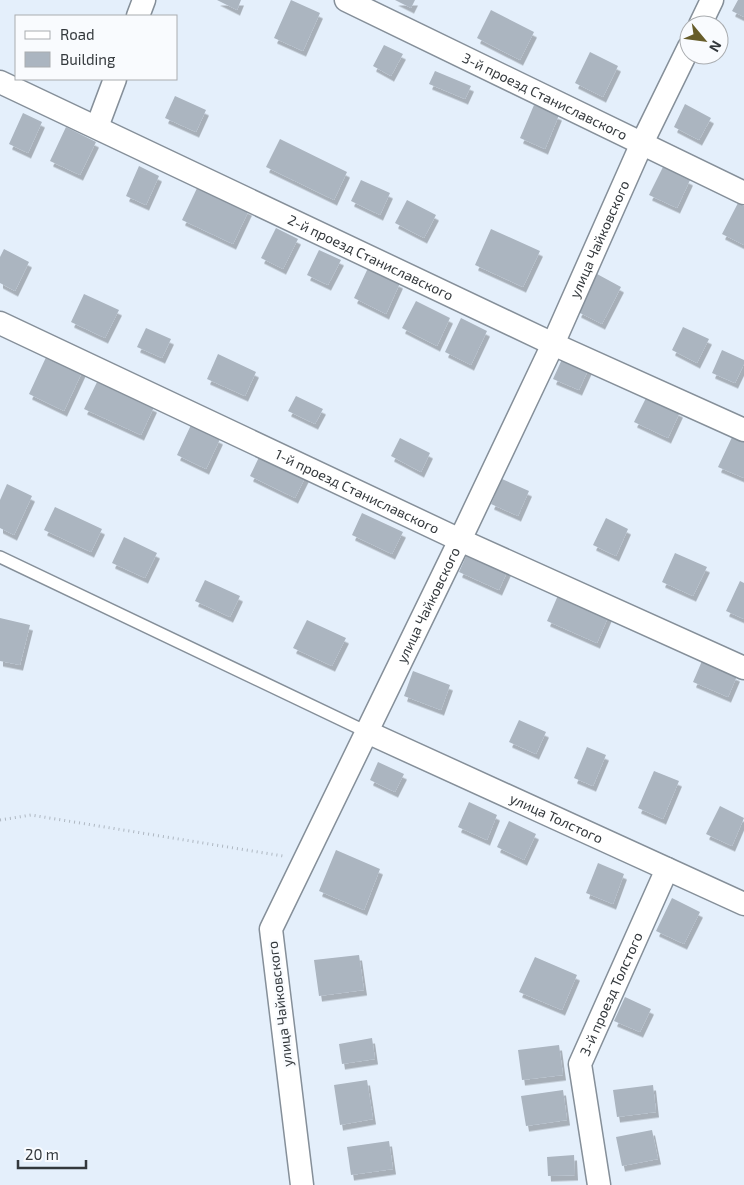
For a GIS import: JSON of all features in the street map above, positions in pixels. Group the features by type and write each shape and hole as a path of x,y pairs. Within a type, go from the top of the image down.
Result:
{"street":[{"path":"138,15 144,0"},
{"name":"3-й проезд Станиславского","path":"346,0 744,193"},
{"path":"705,15 712,0"},
{"name":"улица Чайковского","path":"302,1185 271,930 553,344 642,143 680,65"},
{"path":"97,127 115,80"},
{"name":"2-й проезд Станиславского","path":"0,82 553,344 744,430"},
{"name":"1-й проезд Станиславского","path":"0,322 460,540 744,668"},
{"name":"улица Толстого","path":"367,732 744,904"},
{"name":"3-й проезд Толстого","path":"599,1185 580,1064 667,869"}],"lane":[{"path":"0,557 367,732"}],"path":[{"path":"0,820 31,815 305,859"}],"building":[{"path":"217,0 241,0 237,10"},
{"path":"291,0 320,13 303,51 274,38"},
{"path":"395,0 415,0 411,8"},
{"path":"738,0 744,0 744,17 732,11"},
{"path":"491,10 534,32 520,60 477,38"},
{"path":"384,45 403,54 391,76 373,66"},
{"path":"590,52 618,66 603,97 575,83"},
{"path":"435,71 471,86 465,99 429,84"},
{"path":"175,96 206,110 196,132 165,118"},
{"path":"685,104 711,118 699,140 674,127"},
{"path":"534,105 559,115 545,149 520,138"},
{"path":"23,113 42,122 28,153 9,144"},
{"path":"66,127 96,142 80,175 50,161"},
{"path":"280,139 347,172 334,200 266,167"},
{"path":"139,166 159,176 146,205 126,196"},
{"path":"663,167 690,180 677,208 649,195"},
{"path":"361,180 390,193 380,215 351,201"},
{"path":"198,186 249,210 233,244 182,220"},
{"path":"407,200 436,215 424,238 395,223"},
{"path":"738,203 744,206 744,245 722,234"},
{"path":"276,228 298,239 283,269 261,258"},
{"path":"491,229 540,251 523,287 475,265"},
{"path":"4,249 29,262 15,291 0,283 0,257"},
{"path":"319,250 341,260 328,285 307,275"},
{"path":"368,268 400,283 386,314 354,298"},
{"path":"597,274 621,287 602,324 578,312"},
{"path":"84,294 119,310 105,338 71,322"},
{"path":"416,301 450,318 437,346 402,328"},
{"path":"461,318 487,331 471,365 445,352"},
{"path":"683,327 709,339 697,363 672,350"},
{"path":"146,328 171,339 162,358 137,347"},
{"path":"722,350 744,360 735,383 712,373"},
{"path":"48,353 83,370 64,411 29,394"},
{"path":"218,354 256,372 245,396 207,379"},
{"path":"563,357 589,368 579,390 553,379"},
{"path":"98,380 154,407 141,435 84,409"},
{"path":"296,396 323,409 315,424 288,411"},
{"path":"647,396 680,412 668,438 634,422"},
{"path":"191,425 220,439 206,469 177,455"},
{"path":"734,433 744,438 744,478 718,467"},
{"path":"400,438 430,453 421,472 391,456"},
{"path":"260,455 306,476 295,498 250,476"},
{"path":"502,479 529,491 518,516 491,504"},
{"path":"7,484 32,496 14,535 0,528 0,500"},
{"path":"55,507 102,529 91,552 44,530"},
{"path":"362,513 403,532 392,554 352,535"},
{"path":"606,518 628,529 616,556 593,545"},
{"path":"124,537 157,553 145,578 112,563"},
{"path":"468,552 508,570 499,590 459,572"},
{"path":"675,553 707,567 693,596 662,582"},
{"path":"205,580 240,596 230,617 195,601"},
{"path":"740,581 744,583 744,619 726,611"},
{"path":"559,593 609,615 597,643 547,621"},
{"path":"0,618 30,625 20,665 0,661"},
{"path":"307,620 346,638 332,666 293,648"},
{"path":"702,661 737,676 728,697 693,682"},
{"path":"413,671 450,685 441,710 404,696"},
{"path":"519,720 546,732 536,754 509,742"},
{"path":"587,747 606,755 593,786 574,778"},
{"path":"378,762 404,774 395,792 370,780"},
{"path":"654,771 679,781 663,819 638,808"},
{"path":"469,802 497,815 487,840 458,827"},
{"path":"720,806 744,818 732,846 706,834"},
{"path":"509,821 536,834 524,860 497,847"},
{"path":"336,850 380,869 364,910 319,891"},
{"path":"598,863 624,874 613,904 586,893"},
{"path":"672,898 700,912 684,944 656,931"},
{"path":"359,955 364,990 319,996 314,960"},
{"path":"535,957 577,975 562,1010 519,992"},
{"path":"625,997 651,1009 640,1032 614,1021"},
{"path":"372,1038 375,1059 342,1064 339,1044"},
{"path":"559,1045 563,1075 522,1080 518,1050"},
{"path":"367,1080 373,1119 340,1125 334,1085"},
{"path":"653,1085 656,1112 617,1117 613,1090"},
{"path":"563,1090 567,1120 526,1126 521,1096"},
{"path":"652,1130 658,1159 622,1166 616,1137"},
{"path":"389,1141 393,1169 351,1175 347,1147"},
{"path":"574,1155 575,1175 548,1176 547,1157"}]}
